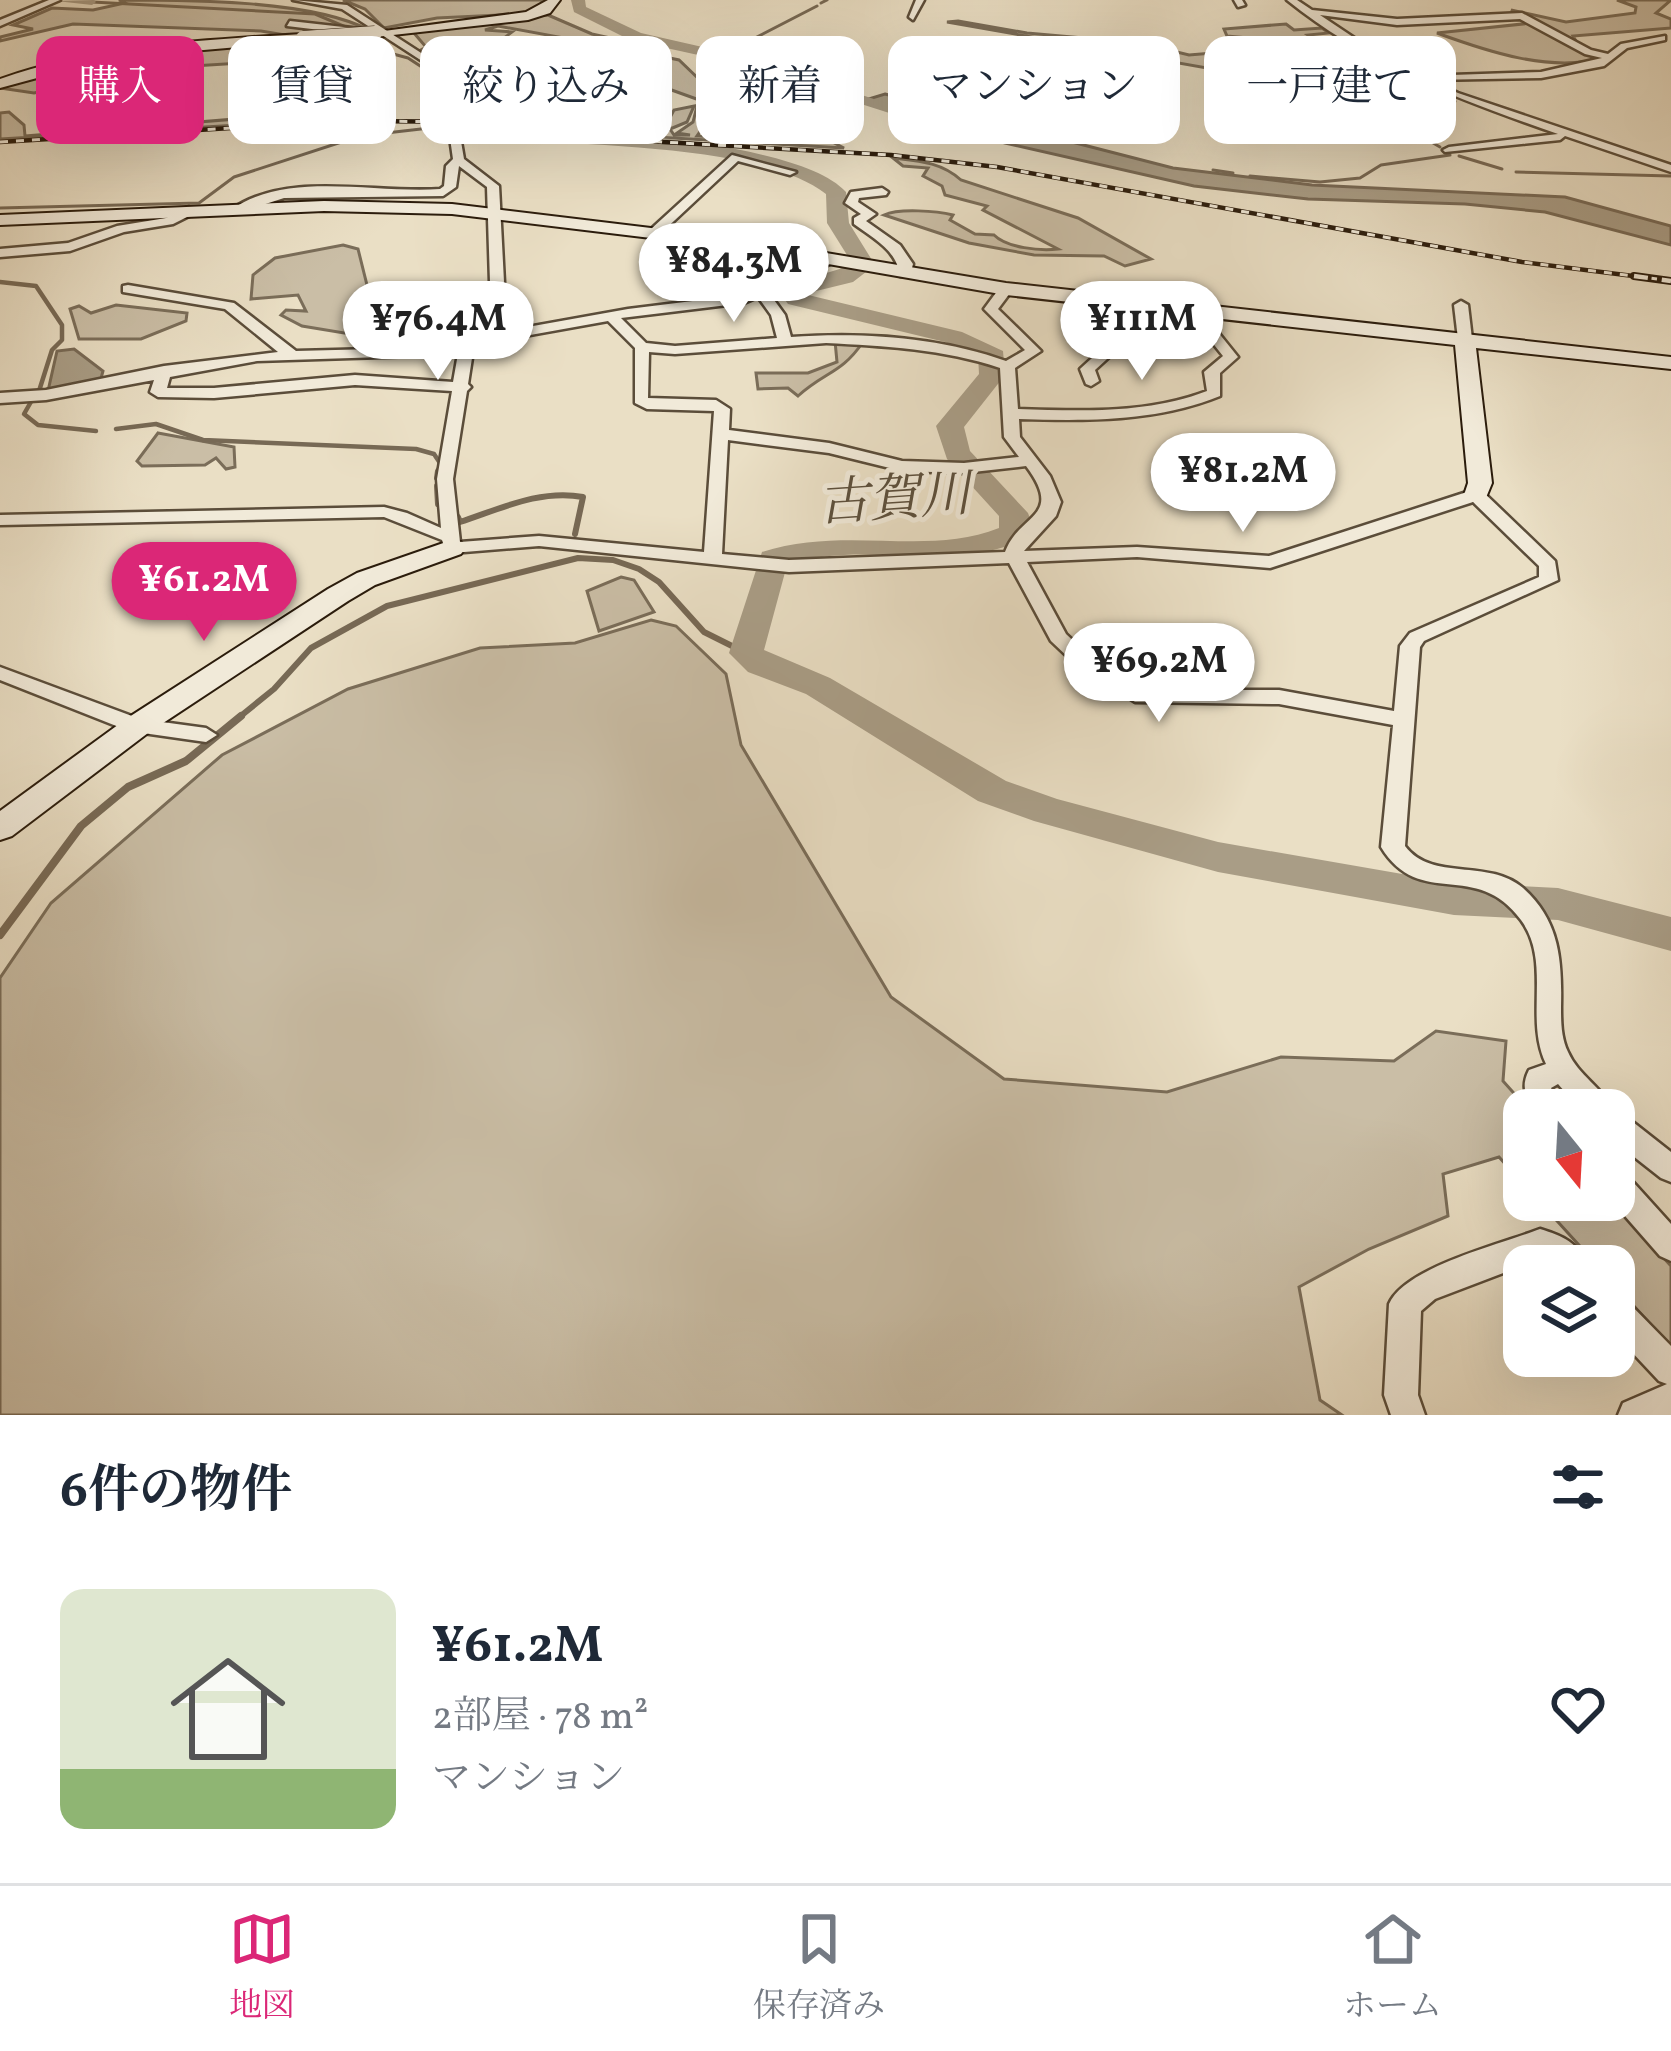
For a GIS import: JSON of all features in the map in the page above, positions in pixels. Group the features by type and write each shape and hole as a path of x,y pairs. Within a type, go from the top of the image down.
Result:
{"street":[{"path":"0,23 56,0"},
{"path":"297,0 344,7 444,71 440,108 454,125 459,160 494,186 497,282 467,343 446,479 450,542"},
{"path":"0,84 37,69 112,52 379,33 528,16 546,10 554,0"},
{"path":"913,17 920,0"},
{"path":"1291,0 1338,15 1397,22 1522,16 1588,52 1612,58"},
{"path":"1307,6 1352,36"},
{"path":"290,24 398,43"},
{"path":"1456,77 1541,75 1612,58 1624,46 1662,38"},
{"path":"1456,93 1671,169"},
{"path":"1449,150 1567,136"},
{"path":"655,232 736,157 790,172"},
{"path":"238,209 264,199 342,192 442,192 450,187 452,166 459,160"},
{"path":"882,192 855,195 851,203 870,214 858,221 895,248 906,264 904,273"},
{"path":"0,220 238,209 394,207 495,213 655,232 1006,290 1671,363"},
{"path":"0,253 70,247 121,229 169,221 189,211"},
{"path":"0,398 46,395 164,371 291,355 414,352 762,293 836,260"},
{"path":"128,289 229,306 291,355"},
{"path":"611,316 641,347 675,350 784,341 887,342 997,362 1034,351 992,309 1006,290"},
{"path":"762,293 778,315 784,341"},
{"path":"1090,381 1087,369 1092,362 1124,338 1094,298"},
{"path":"1461,305 1480,483 1476,495"},
{"path":"1011,414 1065,416 1140,410 1198,401 1215,393 1213,372 1231,357 1198,316 1200,308"},
{"path":"641,347 640,400 722,409 713,559"},
{"path":"997,362 1012,437 1042,476 1052,502 1050,512 1015,546 1015,555 1058,637 1142,697 1279,698 1406,720"},
{"path":"164,371 158,392 214,393 355,380 463,387"},
{"path":"720,434 829,448 902,466 973,468 1030,461"},
{"path":"0,828 137,727 365,578 450,542 539,541 789,566 1137,552 1270,562 1476,495"},
{"path":"1476,495 1548,566 1549,580 1417,637 1411,646 1393,847 1400,860 1420,872 1495,883 1508,890 1540,927 1551,1044 1581,1089"},
{"path":"0,520 384,512 405,515 450,542"},
{"path":"0,673 137,727 206,735"},
{"path":"1537,1089 1539,1078 1564,1070"},
{"path":"1635,1141 1671,1169"},
{"path":"1635,1206 1671,1246"},
{"path":"1408,1415 1401,1395 1405,1304 1424,1288 1503,1258"},
{"path":"1635,1332 1671,1369"},
{"path":"1636,1415 1671,1399"}],"shaded area":[{"path":"119,0 285,8 318,13 371,31 291,36 73,24 0,41 0,37 33,29 13,25 52,8 93,10 125,3"},
{"path":"343,0 543,0 538,9 523,14 437,18 384,28 365,9"},
{"path":"1617,0 1671,0 1656,13 1671,19 1671,28 1573,36 1582,51 1602,58 1582,62 1497,53 1437,33 1532,23 1511,10 1566,22 1635,13 1636,7"},
{"path":"548,15 601,36 553,36 498,26 485,30 512,32 507,36 420,36 420,40 414,33 430,26"},
{"path":"958,21 1061,36 1026,36 947,22"},
{"path":"1286,24 1294,30 1322,28 1329,33 1227,36 1224,29"},
{"path":"228,46 228,64 204,65 204,48"},
{"path":"1180,53 1204,54 1204,68 1180,63"},
{"path":"672,59 696,76 696,99 672,90"},
{"path":"36,77 36,93 0,88"},
{"path":"888,95 888,109 864,102"},
{"path":"694,106 687,122 672,128 674,110"},
{"path":"696,110 696,139 672,138 672,132 674,135 690,135 677,133 693,122"},
{"path":"9,112 24,125 25,136 36,137 0,139 0,113"},
{"path":"228,120 228,126 204,127 204,122"},
{"path":"775,144 836,144 844,148"},
{"path":"1009,144 1080,144 1173,168 1312,185 1565,197 1671,226 1671,245 1545,212 1465,204 1308,199 1194,186"},
{"path":"893,158 938,166 961,180 1078,218 1151,259 1125,266 1104,256 1034,255 969,243 884,215 908,211 953,215 950,220 975,234 994,235 1024,248 1058,249 983,210 987,206 945,195 942,186 923,176 928,168 903,166"},
{"path":"343,245 358,249 370,297 405,298 442,287 477,309 458,343 382,349 375,338 302,326 281,315 286,310 306,311 298,295 251,299 253,275 275,258"},
{"path":"116,305 187,313 186,321 141,339 79,339 70,309 79,306 91,313"},
{"path":"835,341 863,342 840,367 798,396 788,388 758,389 756,373 808,373 837,362"},
{"path":"74,349 103,371 100,382 48,391 57,351"},
{"path":"158,433 234,447 235,467 226,469 216,458 205,465 142,466 137,461"},
{"path":"621,577 634,580 654,612 599,631 587,591"},
{"path":"651,620 676,626 726,674 741,745 891,997 1004,1079 1167,1092 1281,1057 1394,1061 1436,1031 1506,1041 1503,1081 1510,1089 1503,1089 1503,1161 1499,1157 1443,1174 1448,1216 1369,1249 1299,1287 1320,1400 1342,1415 0,1415 0,978 51,903 222,755 348,689 480,648 575,643"},
{"path":"1557,1221 1630,1221 1671,1266 1671,1347 1635,1307 1635,1245 1579,1245"}],"waterway":[{"path":"578,0 579,9 597,21 635,37 736,59 888,107"},
{"path":"821,3 827,0"},
{"path":"60,1 92,2"},
{"name":"古賀川","path":"0,208 199,203 234,177 360,136 447,126 432,97 434,75 408,58 371,48 348,28 315,14 92,2"},
{"path":"759,36 817,6"},
{"name":"古賀川","path":"632,144 735,154 815,176 836,192 838,223 864,265 845,277 797,288 792,293 796,299 953,337 990,351 992,375 950,426 957,453 1013,513 1017,524 1011,534 985,545 956,549 830,547 773,559 746,653 760,664 818,686 992,791 1048,811 1218,857 1454,899 1558,904 1671,934"},
{"path":"1435,144 1440,147"},
{"path":"1250,176 1320,182 1360,178 1381,165 1450,155"},
{"path":"1459,156 1502,169"},
{"path":"1213,170 1233,173"},
{"path":"1516,172 1671,176"},
{"path":"0,282 36,286 62,325 62,340 52,350 39,391"},
{"path":"32,400 24,414 38,425 96,431"},
{"path":"116,429 156,424 203,440 416,449 434,454 440,463 438,474"},
{"path":"437,478 438,471"},
{"path":"437,486 438,504"},
{"path":"458,517 460,522 536,498 583,497 575,534"},
{"path":"237,719 274,689 311,648 387,606 578,558 613,560 639,569 659,582 704,632 746,653"},
{"path":"0,935 81,826 128,787 186,761 241,716"}],"railway":[{"path":"0,142 347,121 503,122 663,142 891,155 997,167 1522,262 1645,278"},
{"path":"1634,276 1645,278"},
{"path":"1645,278 1657,279"},
{"path":"1645,278 1671,281"}]}
